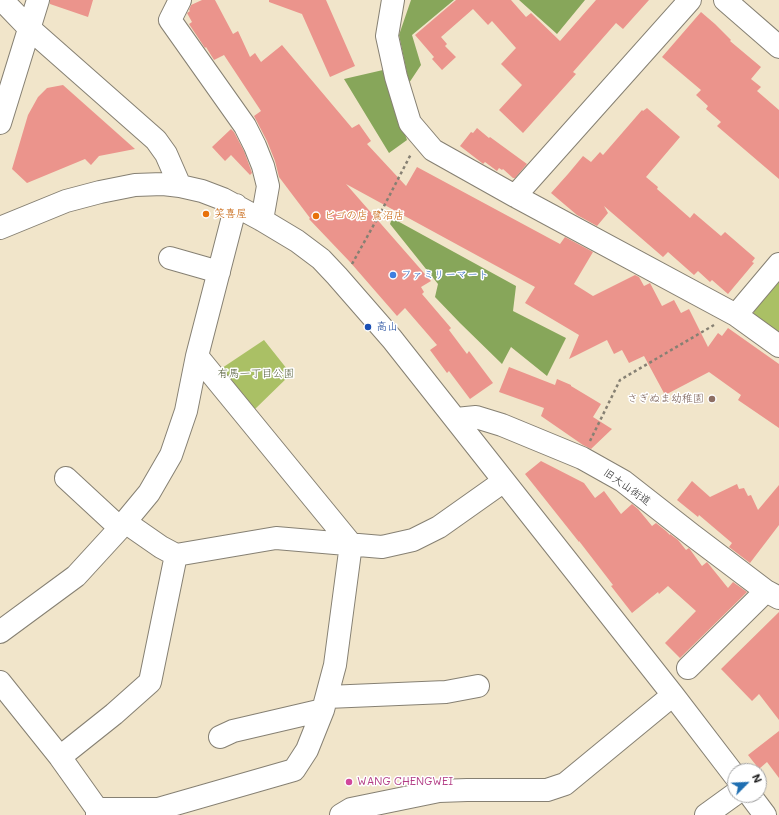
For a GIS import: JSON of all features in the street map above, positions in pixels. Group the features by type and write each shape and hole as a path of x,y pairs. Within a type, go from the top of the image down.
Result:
{"street":[{"path":"2,0 29,28 156,140 166,154 180,186"},
{"path":"0,123 38,0"},
{"path":"180,0 170,20 244,126 255,146 263,166 268,186 262,220"},
{"path":"393,0 387,36 396,77 410,123 433,150 514,196 734,315 779,346"},
{"path":"514,196 690,0"},
{"path":"725,0 779,47"},
{"path":"0,228 66,201 135,185 163,184 202,191 223,199 298,241 338,276 392,339 727,766"},
{"path":"0,632 76,576 149,493 171,455 186,411 197,356 236,206"},
{"path":"170,258 219,272"},
{"path":"734,315 779,264"},
{"path":"0,682 60,757 97,812 158,809 294,770 307,750 325,704 335,665 351,544 197,356"},
{"name":"旧大山街道","path":"456,419 476,417 502,425 582,458 623,481 692,535 773,594"},
{"path":"66,478 122,525 176,555 276,538 382,547 413,540 439,527 504,481"},
{"path":"60,757 114,714 150,682 176,555"},
{"path":"688,668 773,594"},
{"path":"220,737 325,704 446,692 478,686"},
{"path":"341,815 351,809 439,791 547,790 565,784 673,695"},
{"path":"706,815 727,800"},
{"path":"756,803 765,815"}],"path":[{"path":"350,268 421,136"},
{"path":"582,458 620,380 734,315"}],"green space":[{"path":"411,0 454,0 412,35 421,65 409,83 399,35"},
{"path":"519,0 585,0 557,34"},
{"path":"383,70 407,140 389,153 344,79"},
{"path":"392,218 516,286 513,311 566,338 547,376 511,347 502,364 460,323 435,297 438,284 390,224"},
{"path":"779,277 779,337 755,321 753,307"},
{"name":"有馬一丁目公園","path":"264,340 291,374 253,411 222,368"}],"building":[{"path":"50,0 93,0 88,17 50,4"},
{"path":"202,0 215,0 233,34 238,31 250,57 255,53 261,62 282,45 352,128 359,124 371,141 367,144 406,186 417,167 560,244 565,237 593,252 574,284 593,296 635,275 639,277 644,286 650,283 662,306 674,300 681,313 689,309 708,347 718,333 722,336 728,328 779,364 779,428 738,400 741,395 709,372 665,395 644,356 629,363 622,350 614,354 607,340 569,359 579,335 525,303 535,287 346,184 431,281 421,287 424,292 422,294 451,328 449,330 467,354 469,351 493,383 470,399 449,371 447,373 430,350 437,345 405,308 397,316 350,262 309,219 310,218 279,177 275,161 267,141 254,116 261,111 224,55 214,60 189,24 192,22 187,13 190,11 191,5"},
{"path":"269,0 326,0 355,66 330,77 302,14 269,2"},
{"path":"456,0 511,0 526,17 531,13 560,41 596,0 649,0 623,29 616,23 573,72 576,74 523,133 499,110 522,85 501,64 516,48 492,21 488,25 473,9 441,37 447,44 445,46 456,57 442,70 432,59 434,57 415,35"},
{"path":"701,12 731,40 730,41 761,67 751,79 761,87 757,91 779,110 779,179 717,126 721,122 706,109 708,106 696,95 701,90 662,57"},
{"path":"63,85 135,149 99,156 91,165 85,159 27,183 12,169 28,115 38,97 47,88"},
{"path":"647,108 680,137 646,177 658,187 657,189 690,218 694,213 721,236 725,232 755,258 752,262 754,263 728,294 712,280 710,282 698,271 694,275 668,252 663,257 604,206 608,213 597,226 577,215 551,193 583,156 591,162 600,152 603,155 642,110 643,111"},
{"path":"477,128 527,164 515,178 503,169 502,170 499,168 497,171 485,162 483,164 460,146 471,132 473,133"},
{"path":"231,129 244,151 252,173 250,175 231,155 225,161 212,147"},
{"path":"509,367 555,385 557,379 571,385 601,404 593,417 612,429 591,449 583,445 541,416 544,408 499,392"},
{"path":"541,461 584,483 595,498 604,491 621,514 632,504 652,526 656,523 678,540 686,550 689,548 702,566 707,562 728,588 733,582 747,592 680,658 665,643 696,611 668,586 659,594 658,592 632,613 611,586 613,585 525,474"},
{"path":"692,481 710,497 737,484 739,489 744,488 748,496 751,495 758,510 779,485 779,525 750,563 729,547 732,543 699,515 698,517 677,500"},
{"path":"779,612 779,720 759,694 752,701 721,669"},
{"path":"779,731 779,778 767,762 754,763 748,755"}],"place":[{"name":"笑喜屋","path":"206,214"},
{"name":"ビゴの店 鷺沼店","path":"316,216"},
{"name":"ファミリーマート","path":"393,275"},
{"name":"高山","path":"368,327"},
{"name":"さぎぬま幼稚園","path":"712,399"},
{"name":"WANG CHENGWEI","path":"349,782"}]}
